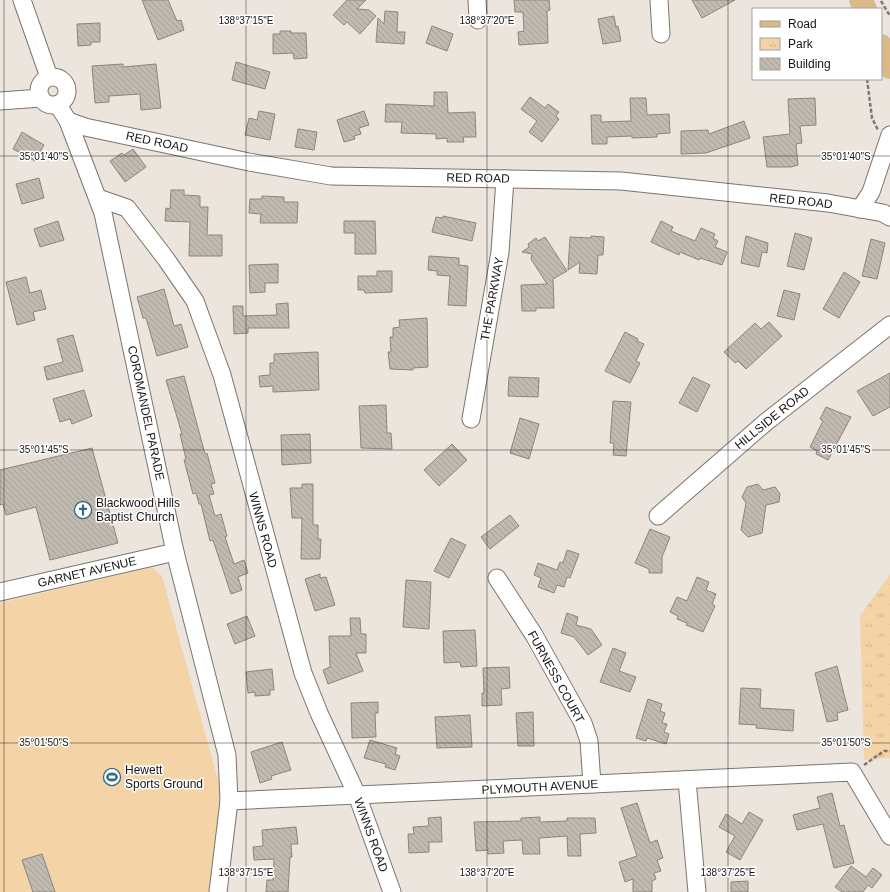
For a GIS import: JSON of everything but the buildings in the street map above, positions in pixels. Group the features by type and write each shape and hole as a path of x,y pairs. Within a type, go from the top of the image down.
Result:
{"main road":[{"path":"882,48 890,67"}],"street":[{"path":"22,0 49,77"},
{"path":"477,0 478,20"},
{"path":"659,0 661,34"},
{"path":"0,101 41,98 48,104 58,105 66,98 68,89 66,84 59,77 49,77 40,85 41,98"},
{"name":"COROMANDEL PARADE","path":"58,105 68,121 106,205 175,552 227,755 229,801 218,892"},
{"name":"RED ROAD","path":"68,121 85,127 249,162 331,176 621,181 828,203 883,213 890,217"},
{"path":"860,209 871,192 886,136"},
{"name":"THE PARKWAY","path":"471,419 500,252 505,179"},
{"name":"WINNS ROAD","path":"106,205 127,208 195,301 222,376 303,673 357,795 392,892"},
{"name":"HILLSIDE ROAD","path":"658,516 766,422 890,325"},
{"name":"GARNET AVENUE","path":"0,592 175,552"},
{"name":"FURNESS COURT","path":"498,578 534,635 583,723 589,741 592,784"},
{"path":"852,772 890,836"},
{"name":"PLYMOUTH AVENUE","path":"229,801 852,772"},
{"path":"687,780 697,892"}],"path":[{"path":"881,0 890,16"},
{"path":"867,80 872,118 886,136"},
{"path":"852,772 884,751 890,751"}],"green space":[{"path":"152,567 162,576 221,791 209,892 0,892 0,603"},
{"path":"890,574 890,758 864,760 860,616"}],"place":[{"name":"Blackwood Hills Baptist Church","path":"83,510"},
{"name":"Hewett Sports Ground","path":"112,777"}]}
